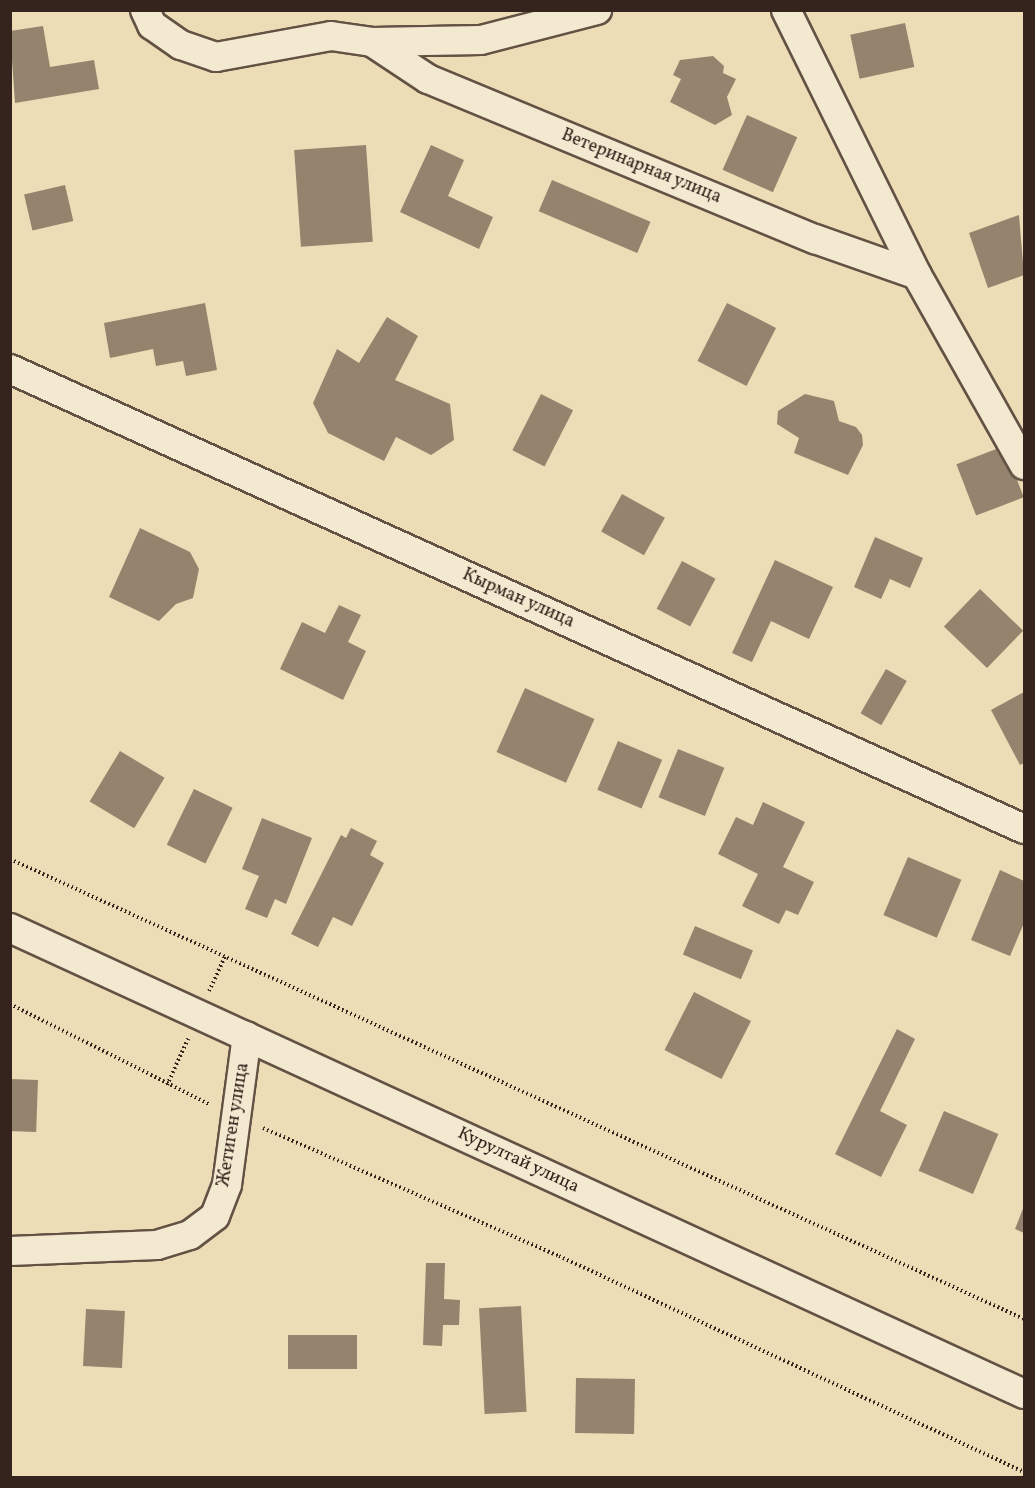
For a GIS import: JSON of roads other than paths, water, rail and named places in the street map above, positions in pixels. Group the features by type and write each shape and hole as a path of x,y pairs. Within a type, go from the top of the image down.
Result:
{"street":[{"name":"Ветеринарная улица","path":"145,10 152,25 181,45 216,57 331,36 372,42 481,40 597,10"},
{"path":"786,10 917,275 1017,428 1024,465"},
{"name":"Ветеринарная улица","path":"372,42 428,80 815,239 917,275"},
{"name":"Кырман улица","path":"10,369 1024,829"},
{"name":"Курултай улица","path":"10,928 1024,1394"},
{"name":"Жетиген улица","path":"10,1251 114,1249 190,1235 215,1216 227,1185 247,1036"}]}
